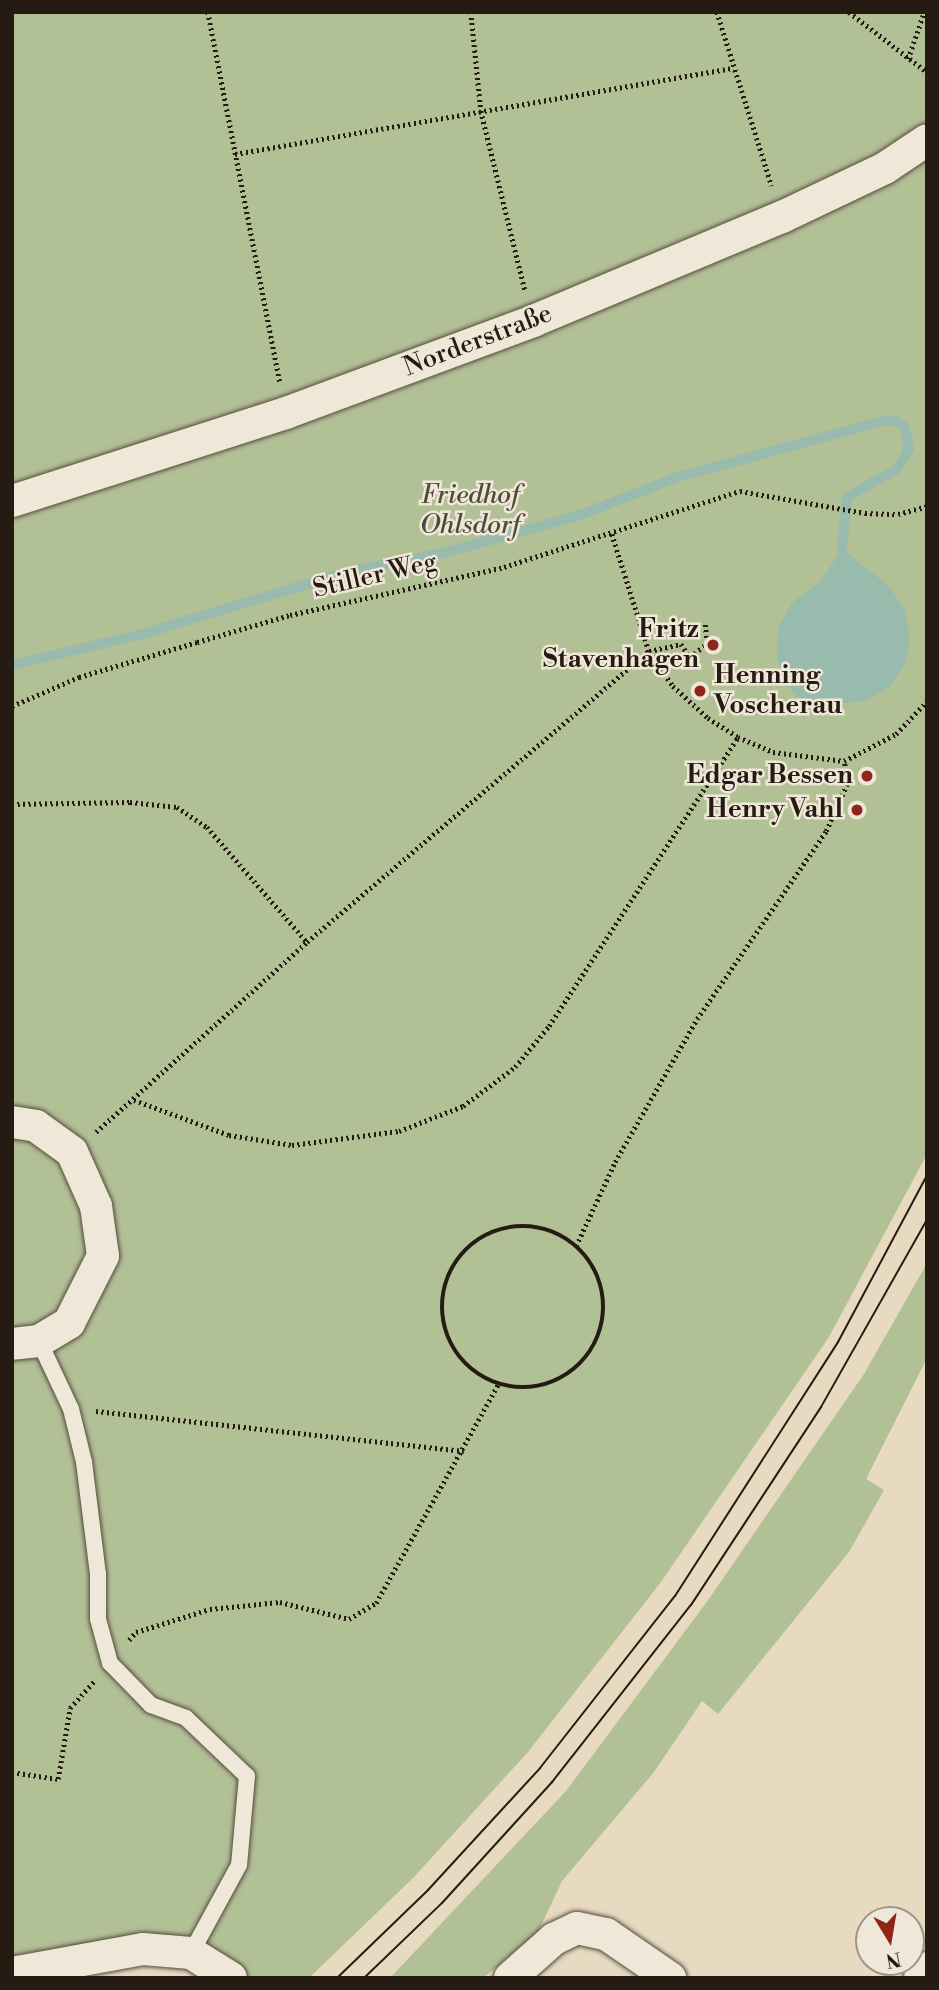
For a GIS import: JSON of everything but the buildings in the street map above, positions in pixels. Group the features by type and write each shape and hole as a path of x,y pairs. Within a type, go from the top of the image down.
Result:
{"main road":[{"path":"923,1978 927,1971"}],"street":[{"name":"Norderstraße","path":"12,501 286,412 533,321 782,217 885,168 927,140"},
{"path":"12,1122 36,1126 72,1152 96,1206 103,1256 69,1323 25,1343"},
{"path":"510,1978 554,1939 577,1928 606,1934 670,1978"},
{"path":"12,1973 143,1950 191,1953 231,1978"}],"lane":[{"path":"25,1343 71,1409 92,1512 98,1619 110,1663 151,1705 186,1718 247,1776 239,1865 191,1953"}],"path":[{"path":"208,12 286,412"},
{"path":"471,12 481,111 533,321"},
{"path":"718,12 733,68 782,217"},
{"path":"849,12 927,72"},
{"path":"908,59 924,12"},
{"path":"235,154 733,68"},
{"name":"Stiller Weg","path":"12,706 79,677 224,634 504,567 612,534 661,514 740,491 865,513 898,514 927,506"},
{"path":"612,534 649,651 673,686 708,718 738,737 773,752 844,761 895,734 927,701"},
{"path":"72,1152 134,1100 307,942 649,651 681,644 690,657 707,643 705,624"},
{"path":"134,1100 229,1135 292,1144 399,1130 463,1106 515,1067 549,1026 738,737"},
{"path":"576,1247 615,1162 697,1019 827,831 848,782 844,761"},
{"path":"12,804 130,802 177,807 207,827 307,942"},
{"path":"520,1226 546,1229 576,1247 599,1279 604,1301 595,1345 582,1364 553,1382 520,1389 498,1385 460,1360 446,1338 441,1312 443,1286 454,1263 472,1243 495,1230 520,1226"},
{"path":"12,1772 58,1779 70,1708 136,1632 210,1609 280,1602 349,1619 376,1603 464,1451 498,1385"},
{"path":"71,1409 464,1451"}],"green space":[{"name":"Friedhof Ohlsdorf","path":"12,12 927,12 927,1154 829,1337 661,1582 528,1752 414,1877 309,1978 249,1978 205,1947 12,1961"},
{"path":"927,1263 927,1358 866,1479 884,1490 849,1552 718,1714 702,1701 654,1772 562,1881 538,1932 483,1978 390,1978 566,1791 706,1603 864,1374"}],"shaded area":[{"path":"842,549 889,586 905,610 910,639 905,664 890,687 864,701 818,706 798,698 782,679 777,654 778,627 792,603 820,582"}],"waterway":[{"path":"12,665 146,633 343,573 447,552 580,515 678,477 886,420 898,422 905,428 909,449 897,469 847,497 842,549"}],"tram line":[{"path":"337,1978 428,1890 540,1768 675,1596 838,1342 927,1175"},
{"path":"364,1978 442,1903 552,1782 691,1605 821,1407 927,1220"}],"place":[{"name":"Fritz Stavenhagen","path":"713,645"},
{"name":"Henning Voscherau","path":"700,691"},
{"name":"Edgar Bessen","path":"867,776"},
{"name":"Henry Vahl","path":"857,810"}]}
